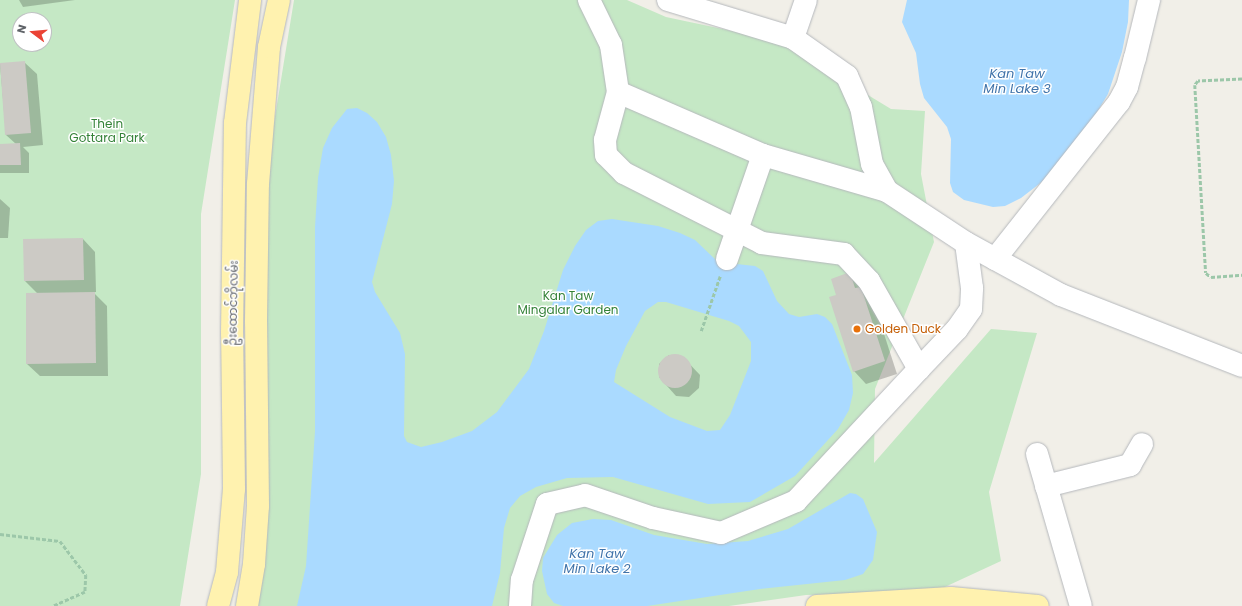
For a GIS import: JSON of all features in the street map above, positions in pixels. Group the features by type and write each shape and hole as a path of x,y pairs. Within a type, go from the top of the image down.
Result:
{"main road":[{"name":"ဦးထောင်ဘိုလမ်း","path":"218,606 227,572 234,489 232,333 235,123 250,0"},
{"name":"ဦးထောင်ဘိုလမ်း","path":"247,606 254,564 258,506 256,322 258,184 269,47 279,0"},
{"path":"269,47 283,0"},
{"path":"816,606 889,603 952,598 1038,606"}],"street":[{"path":"590,0 611,45 618,92 605,140 606,155 624,174 737,232 762,243 844,254 869,282 919,369"},
{"path":"668,0 793,38 848,76 861,107 872,164 887,191"},
{"path":"793,38 806,0"},
{"path":"995,259 1119,102 1127,87 1149,0"},
{"path":"618,92 763,155 887,191 966,243 1062,295 1242,366"},
{"path":"727,259 763,155"},
{"path":"520,606 522,580 547,504 584,495 652,518 721,533 796,500 956,329 971,309 972,288 966,243"},
{"path":"1046,486 1130,465 1142,444"},
{"path":"1036,454 1081,606"}],"path":[{"path":"1242,79 1198,81 1195,85 1206,273 1211,277 1242,275"},
{"path":"701,331 727,259"},
{"path":"0,534 60,541 86,575 85,592 80,592 54,606"}],"green space":[{"name":"Thein Gottara Park","path":"0,0 235,0 201,214 201,474 180,606 0,606"},
{"name":"Kan Taw Mingalar Garden","path":"294,0 627,0 666,17 779,41 891,109 925,111 921,174 934,242 875,389 874,463 991,329 1037,333 989,492 1001,561 934,592 806,595 729,606 256,606 266,172"}],"water":[{"name":"Kan Taw Min Lake 3","path":"907,0 1129,0 1128,22 1122,52 1108,94 1091,122 1047,178 1021,198 1005,206 993,207 964,200 953,192 950,183 951,139 947,127 924,98 920,84 916,53 902,22"},
{"path":"357,108 367,113 377,122 386,137 391,155 394,181 392,204 372,282 375,292 400,333 405,354 404,436 407,442 421,447 442,442 472,431 497,412 529,369 544,331 563,270 575,246 586,230 598,221 612,219 658,226 680,233 695,240 718,262 755,266 763,271 777,301 789,314 799,317 817,314 825,317 832,324 852,375 853,393 849,410 838,429 795,476 750,502 708,504 613,477 567,478 536,487 520,496 510,508 504,528 500,573 492,606 297,606 306,566 315,431 315,227 318,178 323,148 332,128 347,109","holes":["658,302 666,302 729,321 739,326 751,342 751,361 730,415 720,430 707,431 670,417 614,382 616,370 626,346 645,311"]},
{"name":"Kan Taw Min Lake 2","path":"850,493 856,494 863,499 877,532 873,560 863,574 845,580 760,589 647,606 563,606 554,603 547,594 542,571 543,558 557,535 572,523 593,519 611,520 654,535 707,544 748,541 788,529"}],"building":[{"path":"25,61 31,133 5,135 0,63"},
{"path":"20,143 21,165 0,165 0,144"},
{"path":"83,238 84,280 24,281 23,239"},
{"name":"Golden Duck","path":"850,272 855,288 861,287 885,361 853,372 829,297 836,295 831,279"},
{"path":"95,292 96,363 26,364 26,293"},
{"path":"672,354 678,354 682,355 689,361 692,371 691,378 685,385 678,388 672,388 668,387 661,381 658,374 658,368 659,364 665,357"}],"place":[{"name":"Golden Duck","path":"857,329"}]}
